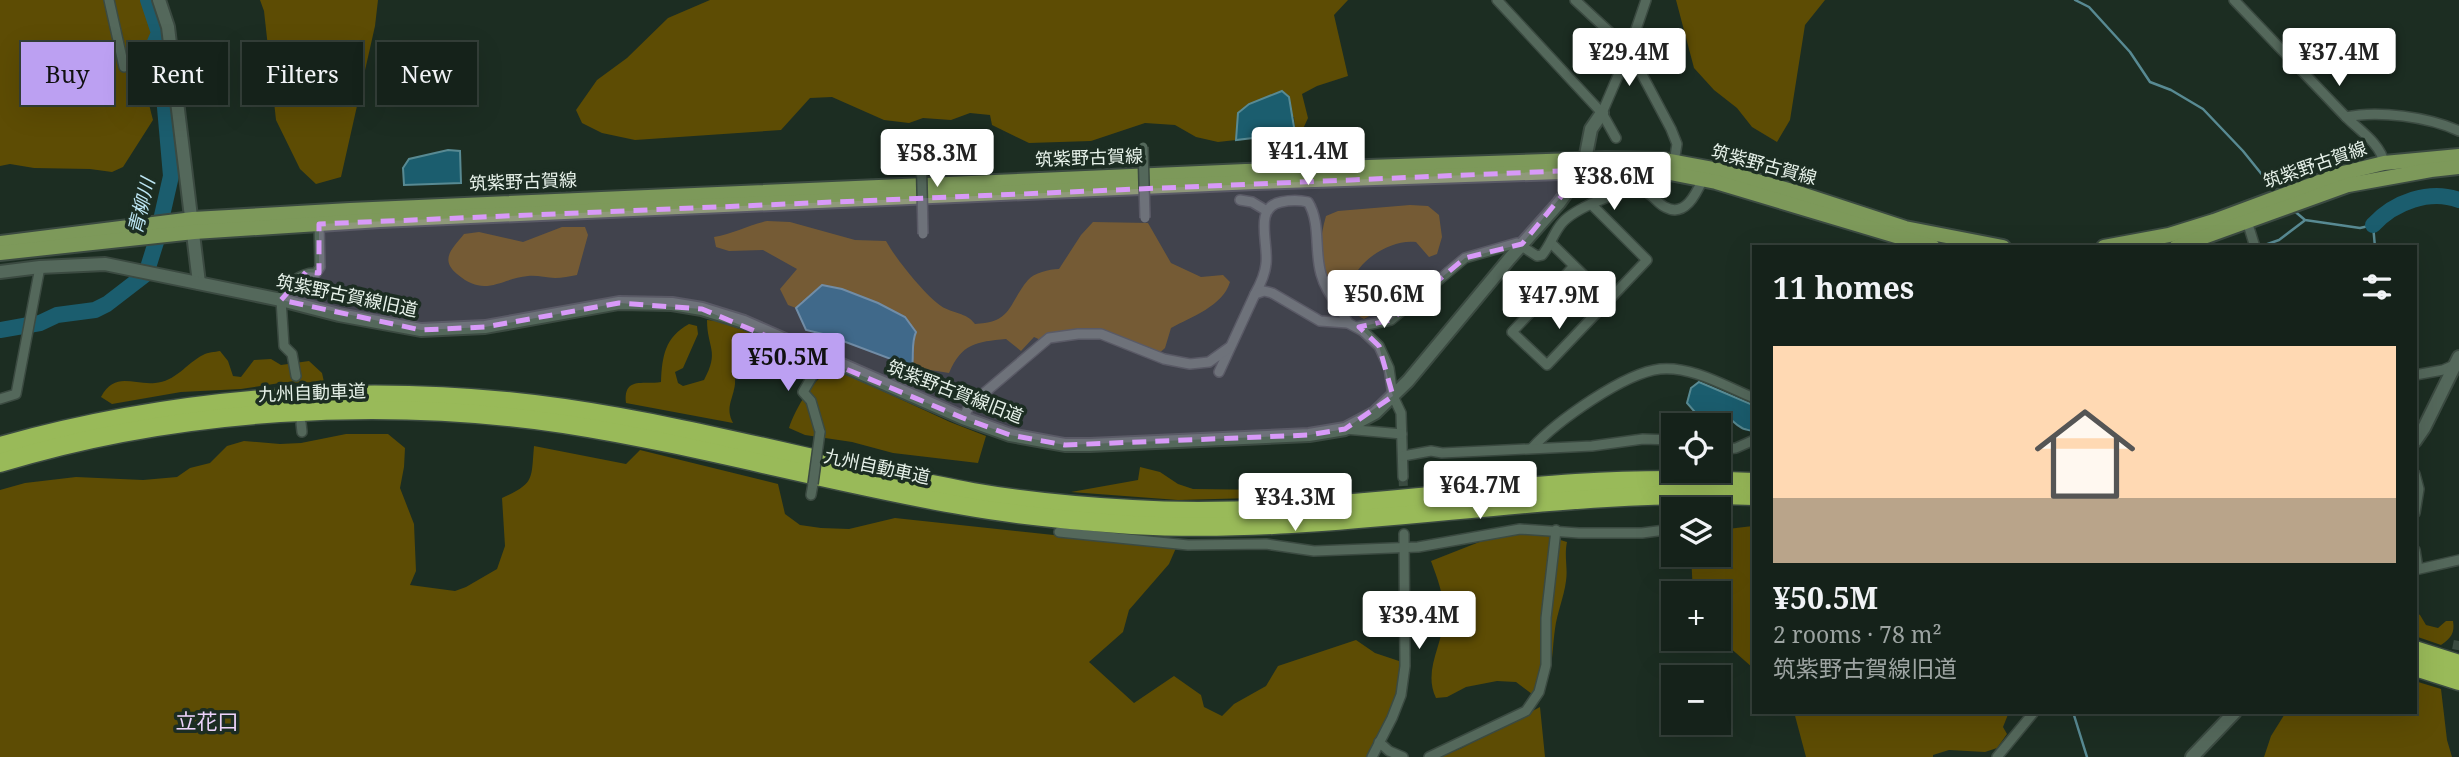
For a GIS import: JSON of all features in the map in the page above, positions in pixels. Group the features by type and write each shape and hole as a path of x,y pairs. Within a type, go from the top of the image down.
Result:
{"highway":[{"name":"九州自動車道","path":"0,446 89,424 171,410 276,398 373,396 463,398 565,408 687,430 903,479 979,493 1134,509 1286,508 1575,483 1660,480 1752,482"},
{"name":"九州自動車道","path":"0,463 90,440 230,418 345,411 429,412 566,425 673,444 967,507 1053,519 1133,525 1180,527 1310,523 1573,499 1644,495 1752,496"},
{"path":"2417,651 2459,664"},
{"path":"2417,668 2459,681"}],"main road":[{"name":"筑紫野古賀線","path":"2115,245 2169,235 2274,205 2343,173 2384,163 2459,156"},
{"name":"筑紫野古賀線","path":"0,253 193,226 488,203 1674,162 1765,182 1905,228 1993,245"},
{"name":"筑紫野古賀線","path":"193,226 319,224 1583,164 1703,179 1926,245"},
{"name":"筑紫野古賀線","path":"2291,198 2348,185 2459,167"},
{"name":"筑紫野古賀線","path":"2181,245 2247,221 2274,205"},
{"name":"筑紫野古賀線","path":"0,243 158,230"}],"street":[{"path":"109,0 124,67"},
{"path":"159,0 168,27 200,283"},
{"path":"1497,0 1602,113 1616,138"},
{"path":"1575,0 1629,50 1674,136 1677,144 1674,162"},
{"path":"1583,164 1591,129 1602,113 1629,50 1646,0"},
{"path":"2234,0 2378,148 2384,163"},
{"path":"2346,117 2364,113 2435,121 2459,131"},
{"path":"921,144 923,234"},
{"path":"1143,147 1144,218"},
{"name":"筑紫野古賀線旧道","path":"0,272 86,264 146,271 339,315 421,330 485,327 620,303 672,304 702,309 744,322 963,418 1010,435 1065,445 1255,439 1345,429 1375,413 1394,396 1559,203 1583,164"},
{"path":"1255,294 1264,291 1272,293 1320,321 1353,325 1391,320 1465,258 1517,243 1537,256 1542,255 1563,222 1591,204 1638,190 1647,192 1665,207 1675,210 1684,208 1696,195 1703,179"},
{"path":"1240,200 1252,202 1267,211"},
{"path":"1219,372 1262,282 1267,262 1264,215 1277,202 1308,202 1315,219 1317,255 1328,295 1353,325 1379,346 1389,368 1394,396 1401,413 1403,477"},
{"path":"1574,266 1512,332 1547,365 1647,260 1591,204"},
{"path":"2247,221 2254,245"},
{"path":"296,376 292,355 284,346 282,293 300,276 306,272 316,273 320,267 319,224"},
{"path":"1551,243 1609,300"},
{"path":"0,399 16,394 40,267"},
{"path":"963,418 970,405 1049,338 1101,334 1164,359 1190,364 1209,362 1231,346"},
{"path":"811,495 820,432 811,401 803,392 823,358"},
{"path":"2417,374 2443,370 2458,361"},
{"path":"2417,438 2458,361"},
{"path":"1532,448 1606,390 1660,369 1694,373 1752,397"},
{"path":"1345,429 1402,434"},
{"path":"1403,456 1431,451 1442,453 1592,446 1643,439 1661,440"},
{"path":"1731,449 1752,441"},
{"path":"1059,532 1188,545 1266,544 1314,551 1418,547 1520,529 1579,533 1661,531"},
{"path":"1429,757 1526,710 1539,692 1546,665 1546,618 1556,530"},
{"path":"1372,757 1401,695 1405,666 1404,534"},
{"path":"2417,569 2459,560"},
{"path":"1997,757 2032,714"},
{"path":"2192,757 2233,714"},
{"path":"1379,742 1389,751 1403,757"}],"highlighted area":[{"path":"1583,170 1522,244 1465,258 1391,320 1359,327 1379,346 1393,396 1345,429 1309,435 1065,445 1010,435 963,418 702,309 619,303 485,327 421,330 281,300 306,272 319,273 319,224"}],"shaded area":[{"path":"0,0 147,0 157,31 152,42 128,42 128,105 149,105 153,120 123,167 112,172 34,168 10,164 0,166"},
{"path":"260,0 378,0 363,79 363,42 267,42"},
{"path":"710,0 1348,0 1334,15 1348,76 1302,94 1308,118 1302,131 1295,133 1294,117 1238,113 1236,140 1218,142 1196,137 1175,125 1145,123 1091,141 1029,143 992,125 990,115 970,113 951,120 923,118 909,123 884,120 832,97 810,98 781,130 635,140 602,133 582,123 576,110 597,80 627,58 668,18"},
{"path":"1676,0 1825,0 1805,25 1790,120 1777,142 1752,127 1737,108 1714,90 1694,68"},
{"path":"274,105 357,105 341,177 316,184 300,169 276,120"},
{"path":"1428,206 1439,215 1442,237 1437,254 1429,257 1416,242 1398,243 1380,250 1365,262 1352,283 1352,294 1367,305 1371,315 1364,319 1341,304 1333,295 1324,274 1321,239 1326,216 1338,211"},
{"path":"767,221 790,222 855,240 886,241 911,276 934,300 946,309 968,317 975,324 997,320 1009,310 1031,278 1042,272 1059,269 1081,235 1093,222 1148,223 1171,263 1201,277 1223,275 1230,282 1221,298 1214,304 1171,328 1165,348 1156,356 1123,339 1103,340 1079,329 1062,334 1047,343 1034,337 1021,351 1006,339 978,343 959,355 949,373 912,367 912,340 802,301 796,308 788,305 780,289 797,269 763,250 729,251 716,247 714,237"},
{"path":"562,227 585,227 588,235 577,275 555,278 528,276 484,286 467,281 452,269 449,263 452,249 464,234 479,232 523,242"},
{"path":"707,320 751,333 751,341 736,348 735,384 730,408 733,423 626,403 626,394 631,385 661,382 666,348 675,335 689,324 697,326 698,334 683,368 675,372 678,383 683,386 704,380 712,356"},
{"path":"220,351 228,361 233,376 241,377 254,360 271,359 281,365 309,361 322,373 324,382 181,392 112,404 101,397 112,384 125,381 162,382 175,376 197,358"},
{"path":"835,369 986,436 978,463 893,453 852,442 805,435 789,428 801,402 813,385"},
{"path":"346,434 388,434 405,448 400,488 414,524 416,571 410,585 455,591 497,569 505,546 502,498 526,484 531,473 534,446 626,464 640,450 778,484 785,514 800,525 849,529 895,518 1176,548 1169,564 1129,610 1123,632 1089,662 1134,703 1174,676 1201,695 1204,707 1222,716 1234,704 1266,686 1278,666 1356,640 1375,653 1402,662 1393,710 1368,757 0,757 0,490 25,483 76,477 143,480 177,477 190,468 210,463 227,446 244,441 301,443"},
{"path":"1140,467 1160,472 1178,484 1193,489 1283,490 1289,497 1178,500 1071,492 1138,480"},
{"path":"1752,526 1752,667 1731,649 1731,581 1692,581 1692,567 1731,567 1731,529"},
{"path":"1531,531 1567,542 1565,587 1556,623 1551,664 1542,688 1536,697 1516,682 1497,681 1466,687 1447,697 1436,698 1431,678 1443,629 1444,611 1431,561 1492,537"},
{"path":"2417,613 2426,625 2438,628 2446,621 2453,621 2452,635 2441,645 2417,637"},
{"path":"2417,682 2441,689 2447,740 2452,757 2264,757 2271,736 2285,714 2417,714"},
{"path":"1540,707 1545,757 1439,757 1462,748"},
{"path":"1795,714 2008,714 2003,727 2007,734 1997,748 1985,752 1949,750 1933,757 1806,757"}],"water":[{"path":"1282,91 1289,97 1295,133 1236,140 1238,113 1249,104"},
{"path":"448,150 460,151 461,183 404,185 403,168 409,159"},
{"path":"822,285 842,289 905,317 916,332 912,367 827,335 806,330 796,308"},
{"path":"1699,382 1752,405 1752,431 1737,425 1731,420 1731,413 1696,413 1687,403 1691,388"}],"waterway":[{"name":"青柳川","path":"0,330 40,323 57,315 95,310 146,274 171,176 164,96 145,65 159,33 148,0"},
{"path":"2075,0 2089,7 2130,52 2150,82 2171,90 2203,109 2243,151 2276,192"},
{"path":"2373,225 2391,210 2413,200 2436,196 2459,200"},
{"path":"2292,209 2305,220 2360,228 2373,225 2375,245"},
{"path":"2265,245 2279,240 2304,221"},
{"path":"2074,714 2087,757"}],"tunnel":[{"path":"1403,477 1404,501"},
{"path":"1726,483 1726,497"},
{"path":"2454,663 2459,637"}],"district":[{"name":"立花口","path":"207,722"}]}
